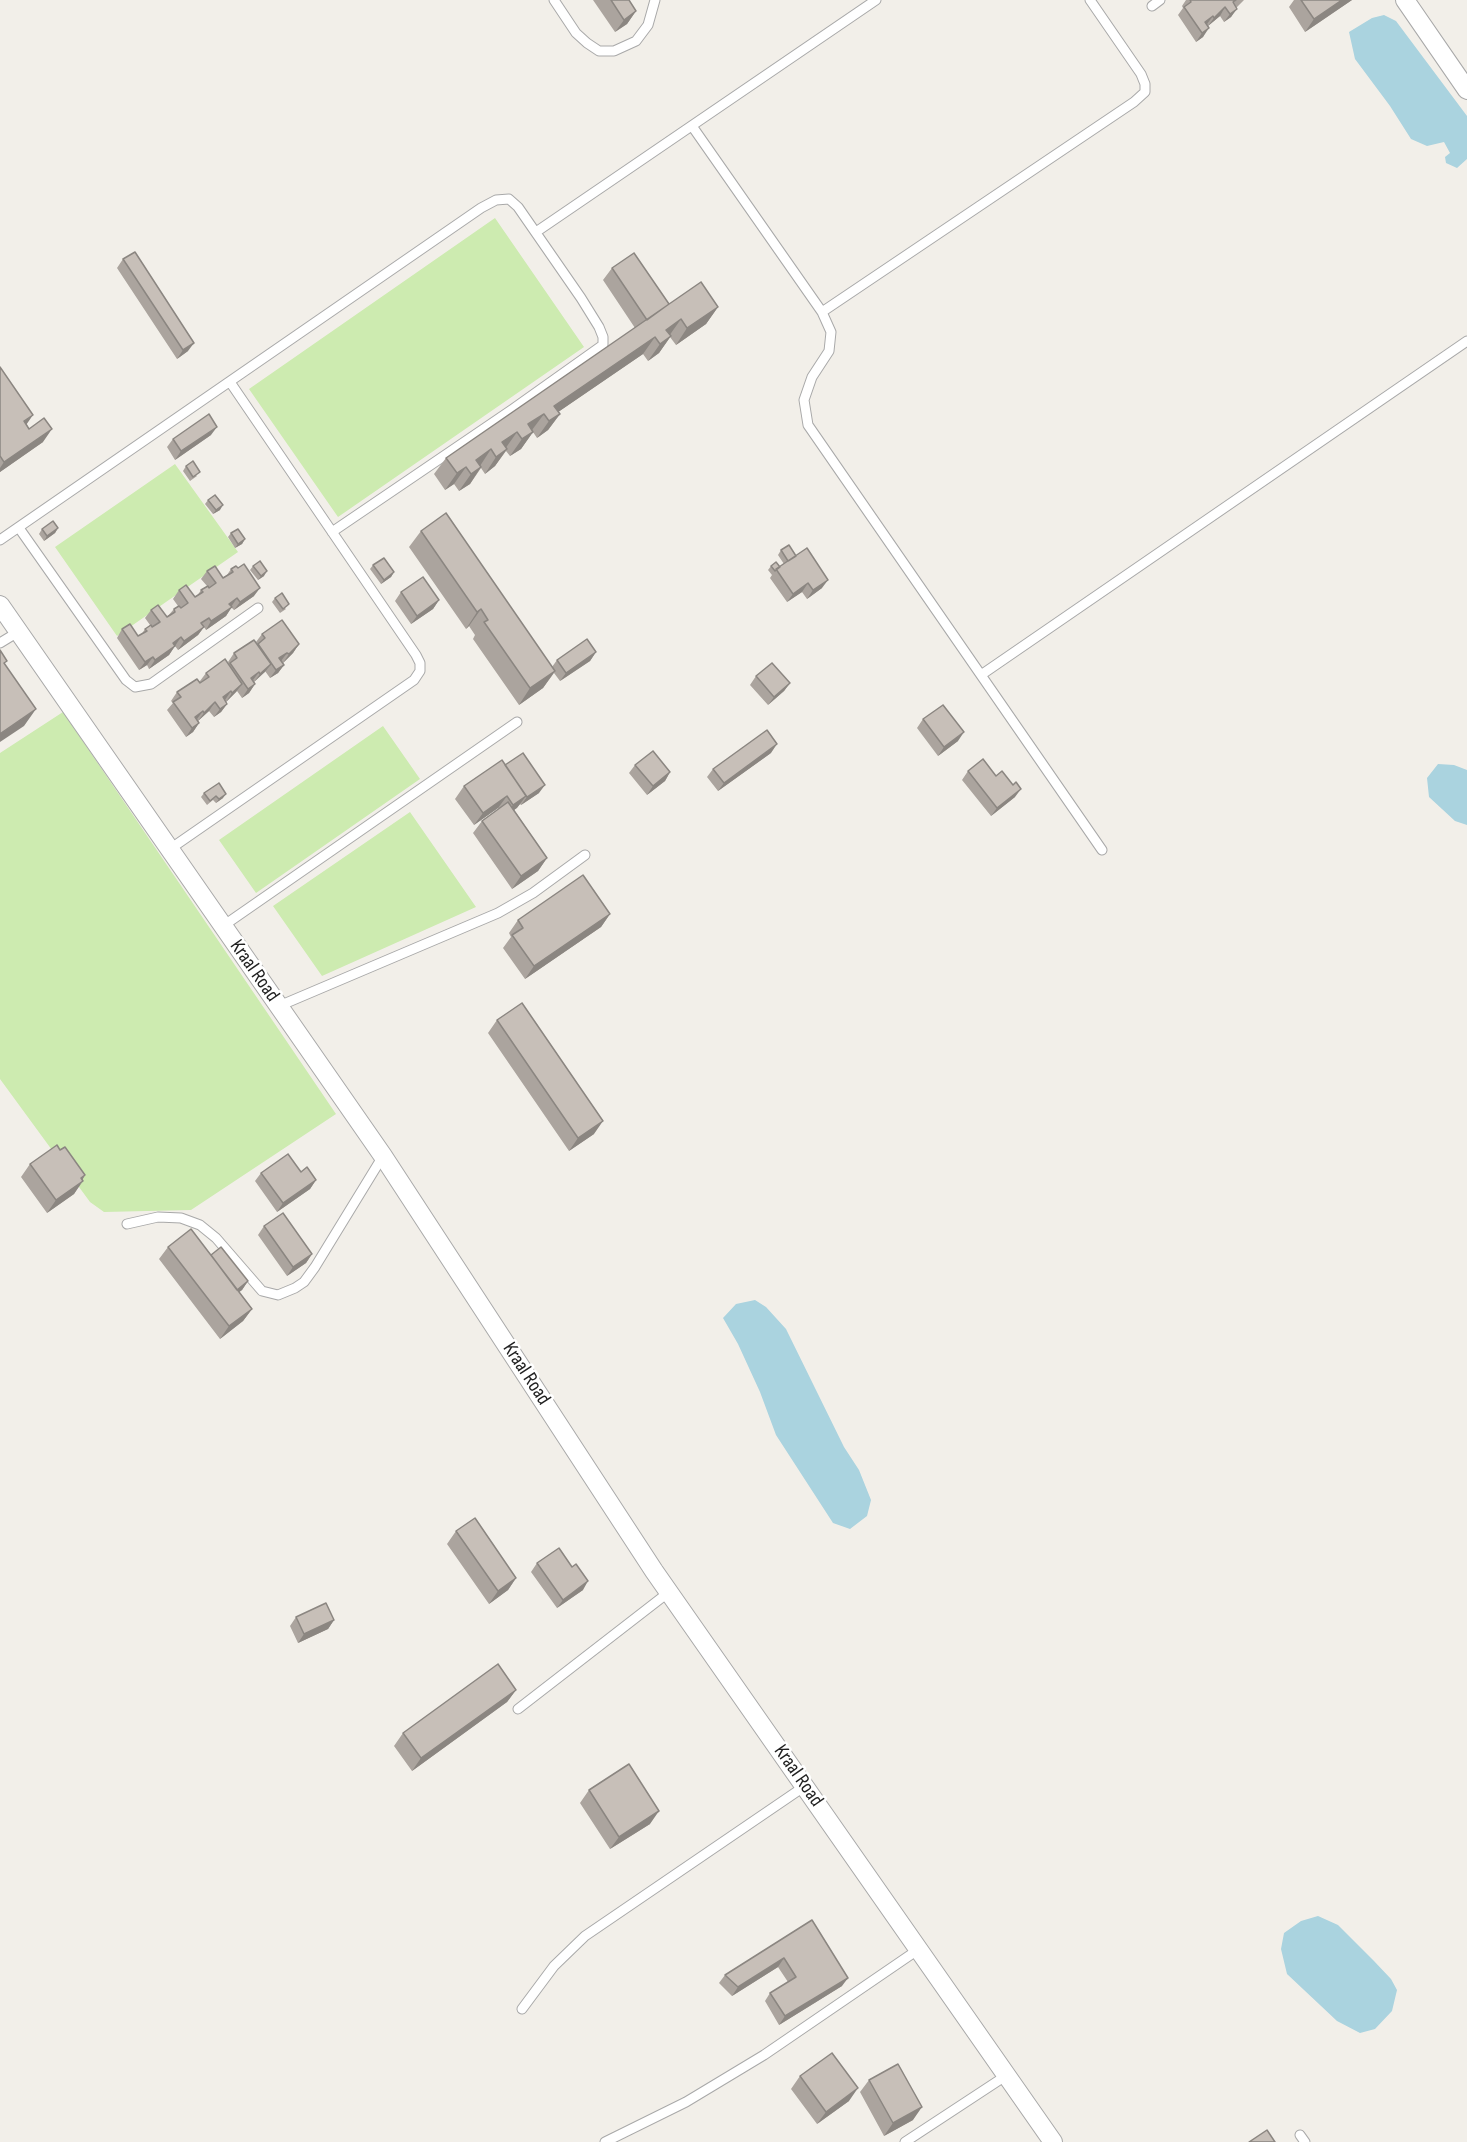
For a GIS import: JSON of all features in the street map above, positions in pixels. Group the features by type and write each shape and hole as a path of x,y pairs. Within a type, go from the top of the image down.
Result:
{"street":[{"path":"1405,0 1467,90"},
{"name":"Kraal Road","path":"0,605 383,1156 669,1592 1053,2142"}],"lane":[{"path":"554,0 576,33 587,43 599,51 614,51 636,41 648,25 655,0"},
{"path":"536,232 876,0"},
{"path":"822,312 1134,102 1145,92 1142,74 1090,0"},
{"path":"692,126 822,312 831,332 829,351 812,377 804,400 808,425 1102,850"},
{"path":"0,540 481,208 496,201 509,199 518,207 536,232 599,327 603,345 513,410 332,532"},
{"path":"981,675 1467,341"},
{"path":"170,849 414,681 420,670 420,663 416,655 230,382"},
{"path":"19,528 126,680 135,687 151,684 258,608"},
{"path":"0,643 18,632"},
{"path":"223,926 517,722"},
{"path":"279,1006 498,913 533,893 585,855"},
{"path":"127,1224 158,1217 181,1218 200,1225 216,1238 262,1291 278,1295 304,1282 383,1156"},
{"path":"518,1709 669,1592"},
{"path":"522,2009 554,1966 585,1936 805,1786"},
{"path":"605,2142 686,2102 764,2055 919,1949"},
{"path":"905,2142 1007,2075"}],"green space":[{"path":"495,218 584,347 338,517 249,389"},
{"path":"175,464 238,552 117,636 55,547"},
{"path":"63,712 336,1114 191,1210 104,1212 90,1202 0,1079 0,753"},
{"path":"383,726 420,779 256,893 219,840"},
{"path":"410,812 476,907 322,976 273,906"}],"water":[{"path":"1384,15 1396,21 1467,116 1467,159 1457,168 1446,163 1445,157 1450,153 1444,142 1427,146 1411,139 1355,59 1349,32 1372,18"},
{"path":"1438,764 1454,765 1467,770 1467,825 1455,821 1429,797 1427,778"},
{"path":"755,1300 766,1307 786,1329 844,1447 859,1470 871,1500 867,1516 850,1529 833,1523 776,1435 760,1392 723,1318 736,1304"},
{"path":"1318,1916 1338,1925 1391,1979 1397,1990 1392,2011 1375,2029 1360,2033 1337,2021 1287,1974 1281,1949 1284,1933 1301,1921"}],"building":[{"path":"611,0 629,0 636,11 624,20"},
{"path":"1190,0 1236,0 1233,2 1237,9 1230,14 1225,7 1214,18 1213,16 1205,22 1209,28 1202,33 1184,7 1191,2"},
{"path":"1301,0 1342,0 1314,19"},
{"path":"135,252 194,343 183,350 123,259"},
{"path":"634,253 669,304 647,320 612,268"},
{"path":"701,282 718,307 687,328 681,319 666,330 671,336 660,344 655,337 554,406 560,414 549,421 544,414 528,424 533,432 522,439 517,432 502,442 507,449 496,457 491,449 476,460 481,467 471,474 466,467 457,473 446,458"},
{"path":"0,367 33,415 24,421 29,429 44,418 52,429 4,462 0,456"},
{"path":"209,414 217,427 181,451 173,439"},
{"path":"193,461 200,472 193,477 186,466"},
{"path":"215,495 223,505 216,510 208,500"},
{"path":"446,513 555,671 530,688 484,622 488,620 481,609 477,612 421,531"},
{"path":"53,521 58,528 47,536 42,529"},
{"path":"238,529 245,539 238,544 231,533"},
{"path":"789,545 796,556 788,561 781,550"},
{"path":"807,548 828,580 813,590 808,583 793,594 776,569"},
{"path":"384,558 394,572 384,580 373,565"},
{"path":"260,561 267,571 261,576 253,566"},
{"path":"776,562 780,567 775,571 771,566"},
{"path":"244,564 260,588 240,602 237,598 229,604 232,607 211,621 209,618 201,623 204,627 184,641 181,637 173,643 175,646 155,660 153,657 145,662 122,629 130,624 138,636 147,631 145,629 151,625 152,627 160,622 151,610 158,605 167,617 175,612 174,609 179,606 181,608 188,603 179,590 186,585 195,597 203,592 201,590 216,583 207,571 215,566 223,578 233,572 231,569"},
{"path":"423,577 439,600 417,616 401,592"},
{"path":"282,593 289,604 283,609 275,598"},
{"path":"282,620 299,644 289,654 279,658 284,665 276,670 258,644 265,638 262,634"},
{"path":"587,639 596,652 566,673 557,660"},
{"path":"254,640 271,664 260,674 259,672 251,678 255,684 248,689 230,663 237,658 234,653"},
{"path":"0,650 7,661 4,663 36,709 0,734"},
{"path":"225,659 242,684 223,697 227,704 220,709 215,702 204,713 203,711 195,717 199,723 192,728 173,702 181,697 177,692 197,679 200,683 209,677 206,673"},
{"path":"772,663 790,683 774,697 756,676"},
{"path":"943,705 964,732 944,747 923,719"},
{"path":"767,730 777,744 724,783 713,769"},
{"path":"653,751 670,772 653,786 635,765"},
{"path":"523,753 545,785 527,797 505,765"},
{"path":"983,759 996,776 1002,771 1013,785 1016,782 1021,789 997,808 968,771"},
{"path":"502,760 526,796 513,805 507,796 483,813 464,786"},
{"path":"219,783 226,794 219,799 216,796 210,801 204,793"},
{"path":"508,802 547,858 521,876 482,821"},
{"path":"583,875 610,914 534,966 512,935 523,928 518,920"},
{"path":"522,1003 603,1121 578,1138 497,1020"},
{"path":"57,1145 60,1150 65,1147 85,1175 81,1178 83,1181 56,1200 30,1164"},
{"path":"288,1154 301,1172 307,1167 316,1180 283,1203 261,1173"},
{"path":"283,1213 312,1254 293,1267 264,1226"},
{"path":"191,1229 252,1309 229,1326 168,1247"},
{"path":"221,1247 248,1281 237,1290 211,1255"},
{"path":"475,1518 516,1578 498,1591 456,1531"},
{"path":"559,1548 572,1567 576,1564 588,1581 563,1600 537,1563"},
{"path":"326,1603 334,1620 304,1634 296,1617"},
{"path":"498,1664 516,1690 421,1758 403,1733"},
{"path":"629,1764 659,1811 619,1837 589,1790"},
{"path":"812,1920 848,1978 785,2016 770,1993 796,1977 784,1958 738,1987 725,1975"},
{"path":"832,2053 858,2088 826,2112 800,2076"},
{"path":"898,2064 922,2107 893,2123 869,2080"},
{"path":"1267,2130 1275,2142 1249,2142"}]}
